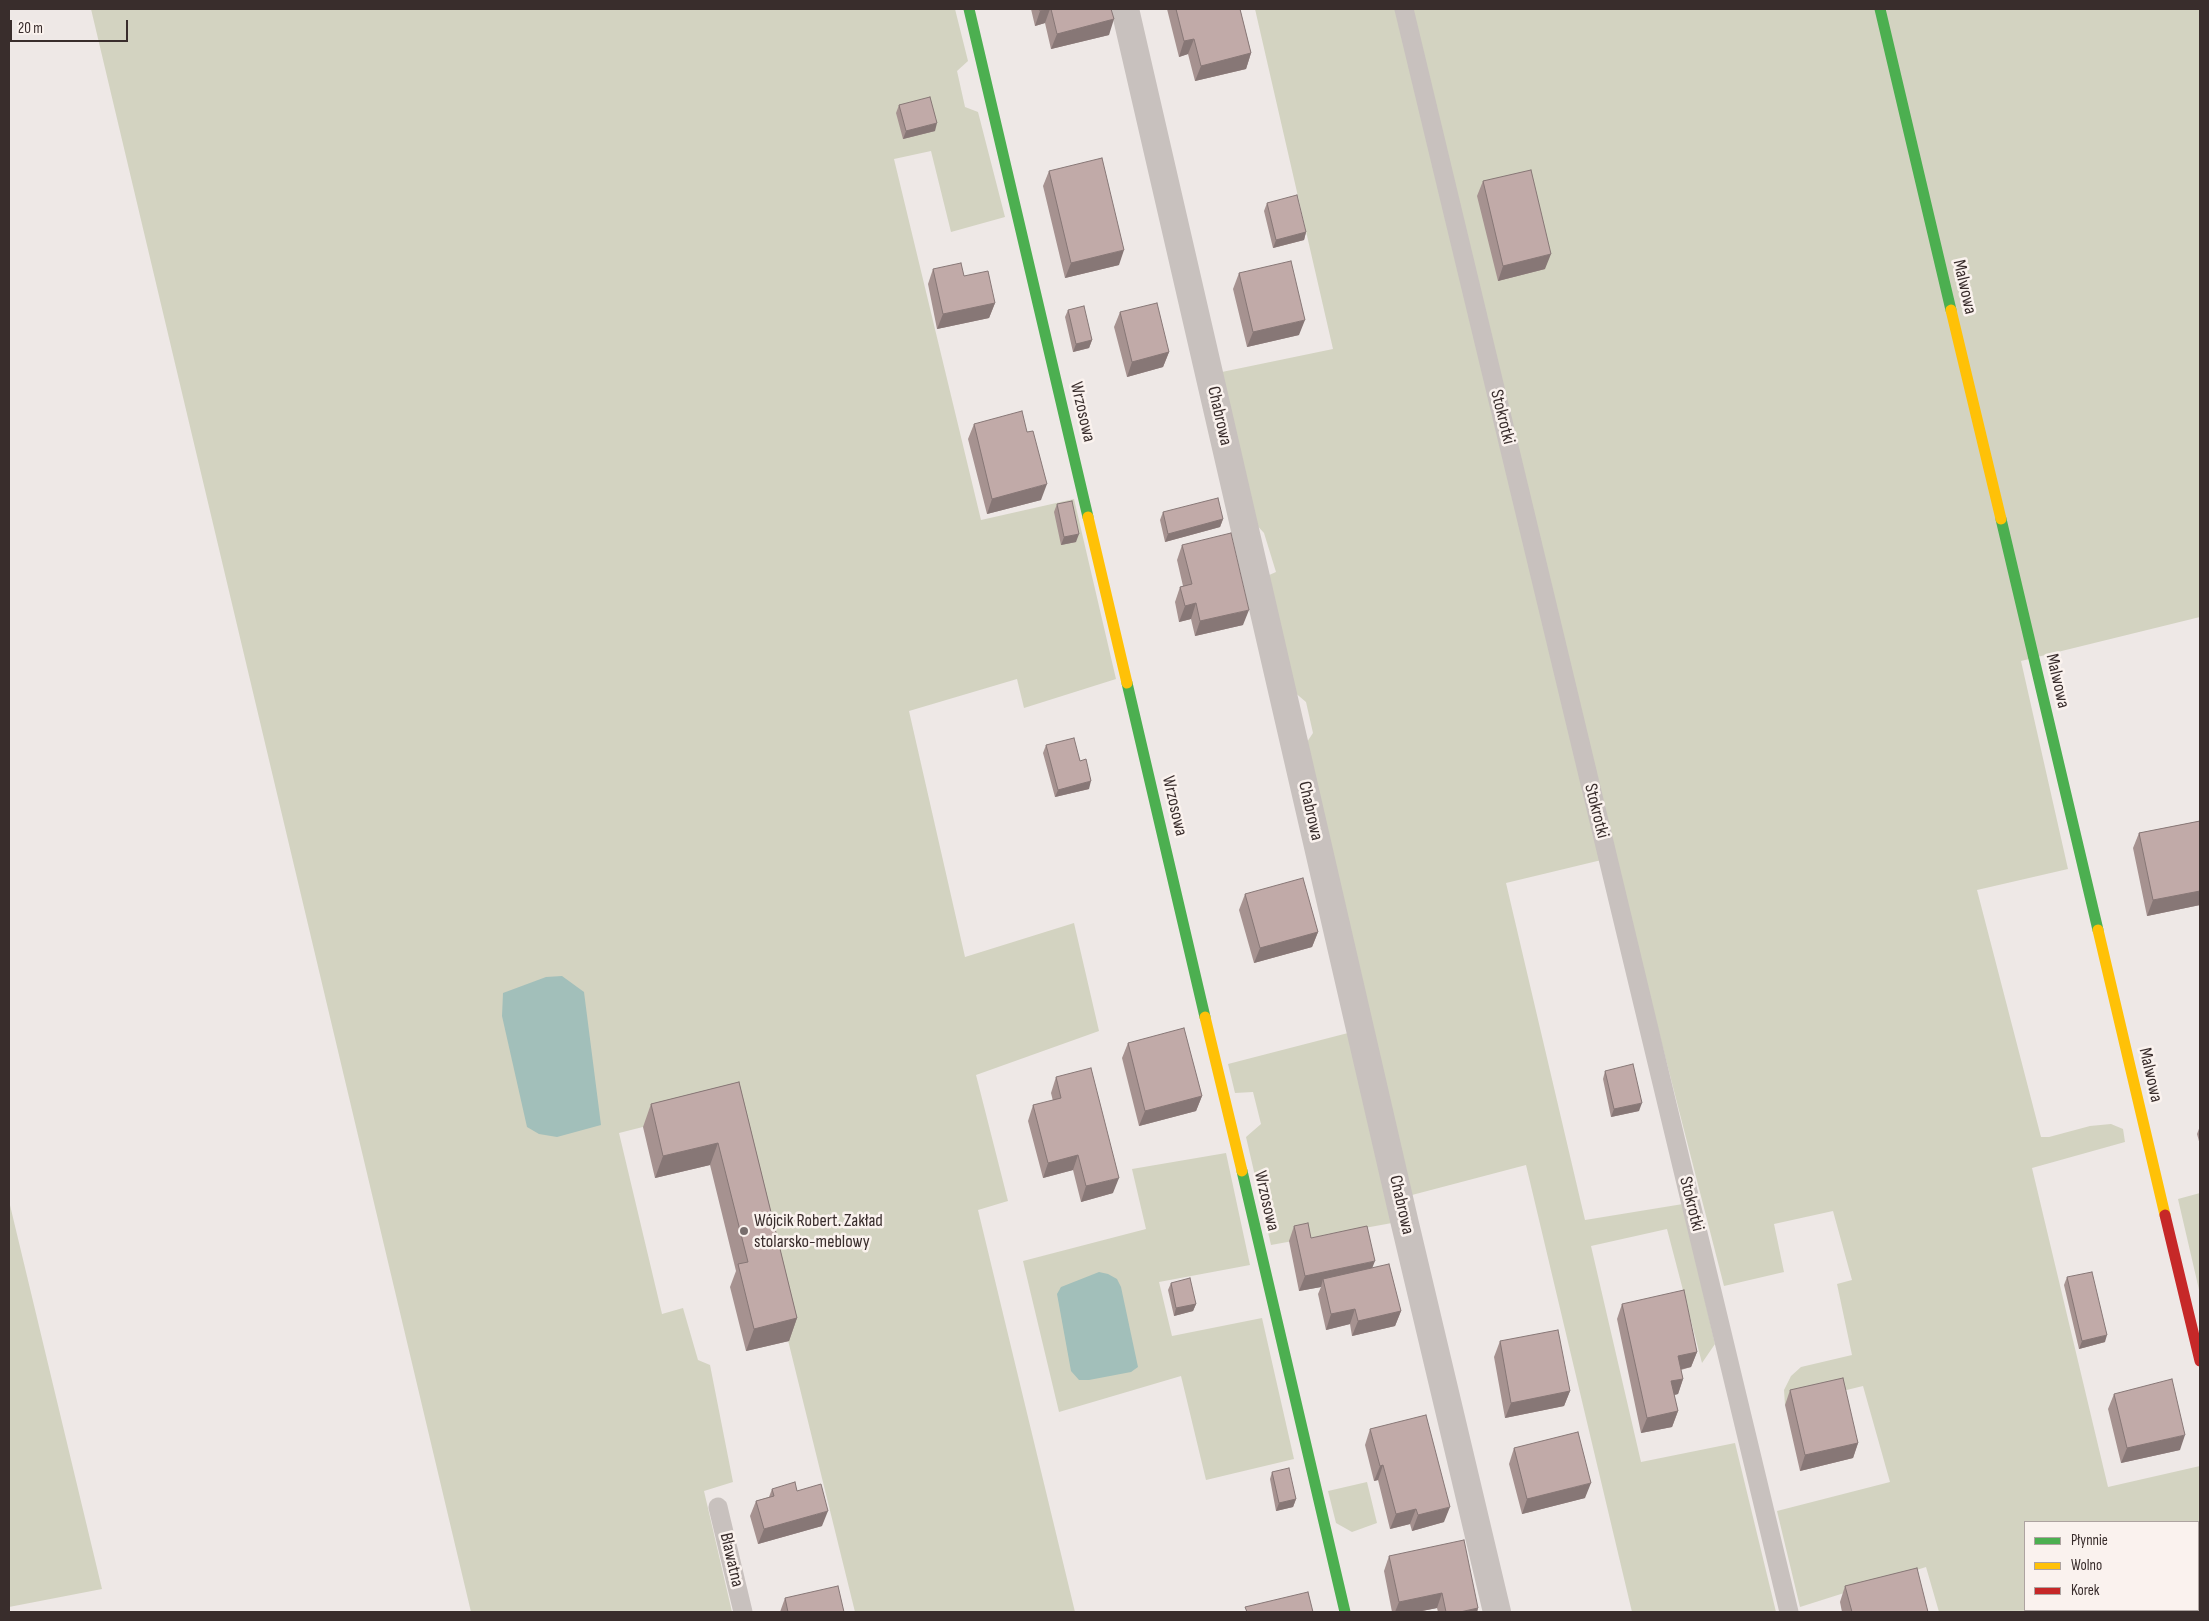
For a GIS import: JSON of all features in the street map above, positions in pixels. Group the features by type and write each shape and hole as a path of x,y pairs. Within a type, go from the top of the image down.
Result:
{"street":[{"name":"Wrzosowa","path":"968,9 1345,1612"},
{"name":"Chabrowa","path":"1125,9 1405,1224 1497,1612"},
{"name":"Malwowa","path":"1880,9 2200,1361"}],"lane":[{"name":"Stokrotki","path":"1404,9 1789,1612"},
{"name":"Bławatna","path":"718,1507 743,1612"}],"green space":[{"path":"91,9 955,9 968,61 957,71 965,107 978,112 1005,217 951,232 931,151 894,159 981,520 1074,499 1116,679 1024,708 1017,679 909,711 965,957 1074,923 1099,1031 976,1075 1008,1201 978,1210 1075,1612 855,1612 730,1105 619,1133 662,1314 683,1308 698,1360 710,1365 733,1482 704,1491 732,1612 471,1612"},
{"path":"1255,9 2200,9 2200,617 2021,661 2068,869 1977,890 2041,1137 2049,1137 2090,1126 2111,1124 2123,1129 2125,1142 2032,1168 2108,1487 2200,1466 2199,1576 2199,1521 2024,1521 2024,1611 2166,1611 2165,1612 1939,1612 1926,1567 1800,1607 1777,1511 1890,1482 1863,1386 1785,1405 1784,1390 1791,1376 1801,1367 1852,1355 1837,1284 1852,1280 1833,1211 1774,1224 1784,1272 1724,1286 1614,857 1506,883 1585,1220 1683,1204 1715,1344 1702,1363 1667,1229 1591,1246 1641,1462 1735,1443 1776,1612 1632,1612 1526,1165 1412,1195 1305,745 1313,733 1306,702 1293,691 1267,576 1276,572 1264,533 1252,520 1217,373 1333,349"},
{"path":"1348,1033 1392,1223 1271,1245 1246,1137 1261,1124 1253,1092 1235,1093 1228,1064"},
{"path":"1226,1153 1250,1265 1159,1282 1172,1336 1262,1318 1294,1459 1206,1480 1181,1376 1059,1412 1023,1261 1146,1229 1132,1169"},
{"path":"2200,1193 2200,1294 2178,1199"},
{"path":"9,1201 102,1589 9,1607"},
{"path":"1367,1482 1377,1523 1352,1532 1336,1523 1328,1491"}],"water":[{"path":"562,976 584,992 601,1125 557,1137 539,1134 527,1127 502,1016 503,993 546,977"},
{"path":"1099,1272 1117,1279 1121,1287 1138,1367 1131,1372 1089,1380 1079,1380 1071,1371 1057,1294 1061,1287"}],"building":[{"path":"1051,9 1111,9 1114,19 1057,34"},
{"path":"1176,9 1240,9 1251,53 1201,66 1194,39 1184,41"},
{"path":"930,97 937,123 906,131 899,105"},
{"path":"1102,158 1124,250 1071,263 1049,171"},
{"path":"1531,170 1551,254 1503,266 1483,181"},
{"path":"1297,195 1306,232 1276,240 1267,203"},
{"path":"1291,261 1305,320 1253,332 1239,273"},
{"path":"961,263 964,276 988,271 995,303 943,314 933,269"},
{"path":"1157,303 1169,352 1132,362 1120,312"},
{"path":"1084,306 1092,340 1076,344 1068,310"},
{"path":"1022,411 1027,432 1033,431 1047,484 992,499 974,424"},
{"path":"1218,498 1223,519 1168,534 1163,512"},
{"path":"1072,501 1079,534 1064,537 1057,504"},
{"path":"1231,533 1249,610 1200,621 1196,603 1185,606 1180,587 1192,584 1182,545"},
{"path":"1074,738 1080,761 1086,759 1091,781 1058,790 1046,745"},
{"path":"2200,821 2200,891 2153,900 2139,833"},
{"path":"1303,878 1318,932 1260,948 1245,894"},
{"path":"1184,1028 1202,1096 1145,1111 1128,1043"},
{"path":"1633,1064 1642,1103 1614,1109 1605,1071"},
{"path":"1091,1068 1119,1178 1086,1186 1078,1155 1048,1163 1033,1105 1061,1098 1056,1077"},
{"name":"Wójcik Robert. Zakład stolarsko-meblowy","path":"739,1082 797,1318 754,1329 738,1264 748,1262 718,1143 663,1156 651,1104"},
{"path":"1308,1223 1311,1238 1367,1226 1375,1261 1305,1276 1294,1226"},
{"path":"1389,1264 1401,1311 1358,1321 1355,1309 1331,1314 1323,1279"},
{"path":"2092,1272 2107,1335 2082,1341 2067,1277"},
{"path":"1190,1278 1196,1304 1176,1308 1171,1283"},
{"path":"1684,1290 1697,1352 1678,1356 1683,1379 1671,1381 1678,1411 1647,1418 1622,1304"},
{"path":"1558,1330 1570,1391 1511,1403 1500,1341"},
{"path":"1843,1378 1858,1443 1805,1455 1790,1390"},
{"path":"2172,1379 2185,1435 2127,1448 2114,1394"},
{"path":"1426,1415 1450,1507 1418,1515 1416,1509 1396,1514 1383,1465 1380,1466 1370,1429"},
{"path":"1578,1432 1591,1483 1527,1499 1514,1448"},
{"path":"1289,1468 1296,1499 1279,1503 1272,1472"},
{"path":"795,1482 797,1491 821,1484 828,1511 764,1529 756,1501 774,1496 772,1489"},
{"path":"1464,1540 1478,1608 1460,1612 1446,1612 1442,1593 1399,1602 1389,1556"},
{"path":"1917,1568 1928,1612 1852,1612 1845,1586"},
{"path":"838,1586 844,1612 788,1612 785,1598"},
{"path":"1308,1592 1313,1612 1247,1612 1245,1607"}],"traffic: fast":[{"path":"969,9 1088,517"},
{"path":"1880,9 1951,310"},
{"path":"2001,519 2098,930"},
{"path":"1127,683 1205,1017"},
{"path":"1242,1171 1345,1612"}],"traffic: slow":[{"path":"1951,310 2001,519"},
{"path":"1088,517 1127,683"},
{"path":"2098,930 2165,1215"},
{"path":"1205,1017 1242,1171"}],"traffic: jam":[{"path":"2165,1215 2200,1361"}],"place":[{"name":"Wójcik Robert. Zakład stolarsko-meblowy","path":"744,1231"}]}
